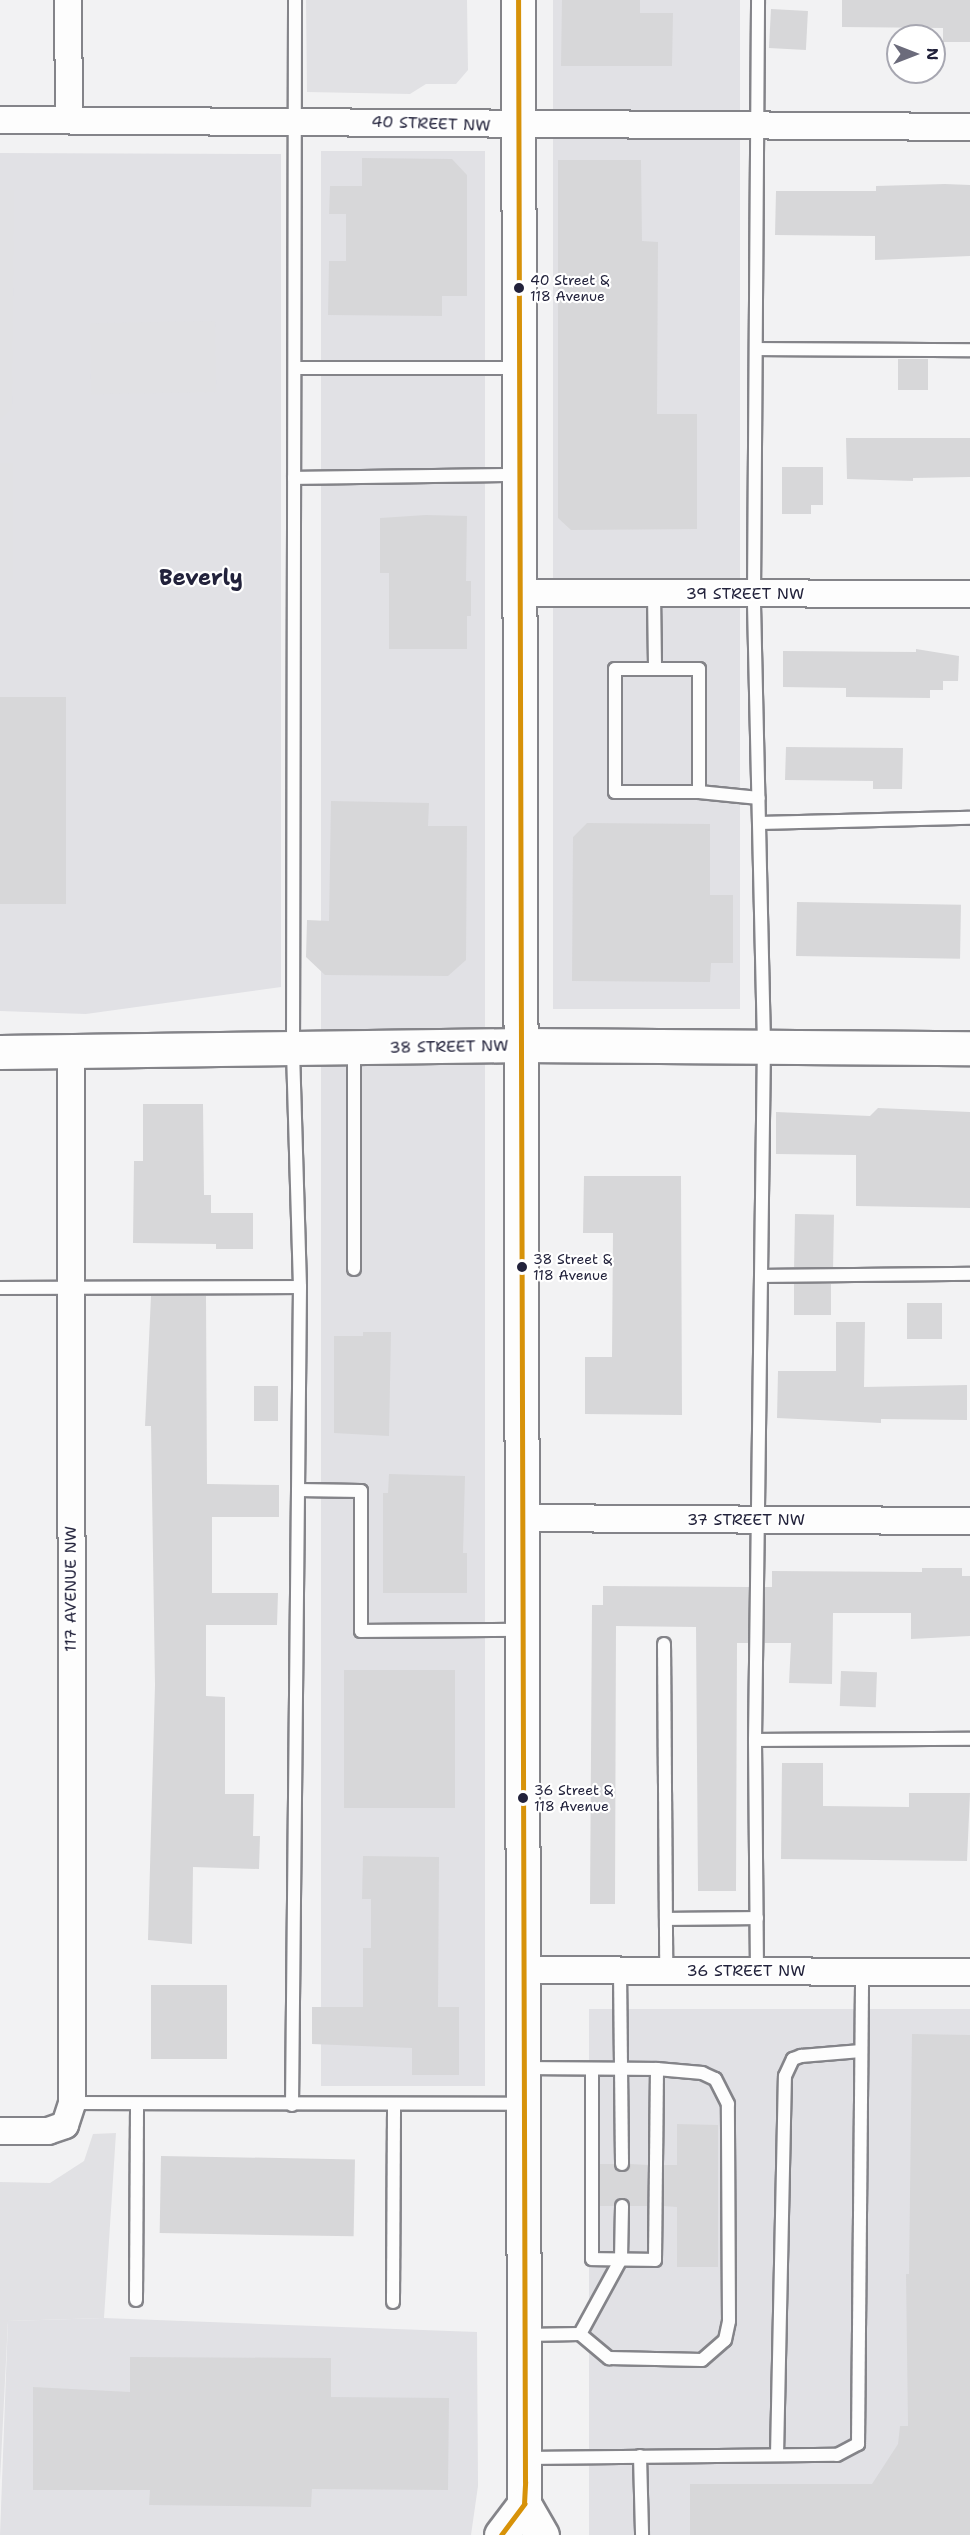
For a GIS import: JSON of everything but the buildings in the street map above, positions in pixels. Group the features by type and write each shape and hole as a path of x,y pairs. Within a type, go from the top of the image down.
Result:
{"main road":[{"path":"518,0 524,2504 542,2535"},
{"name":"38 STREET NW","path":"0,1053 521,1045 970,1048"},
{"path":"501,2535 524,2504"}],"street":[{"path":"68,0 69,120"},
{"name":"40 STREET NW","path":"0,120 296,120 518,126 759,128 970,127"},
{"name":"39 STREET NW","path":"519,593 970,594"},
{"name":"117 AVENUE NW","path":"68,2114 71,1052"},
{"name":"37 STREET NW","path":"522,1518 970,1521"},
{"name":"36 STREET NW","path":"522,1970 970,1972"},
{"path":"0,2131 48,2131 68,2114"}],"lane":[{"path":"292,2105 300,1287 293,1050 295,0"},
{"path":"757,1971 755,1740 763,1276 764,1045 754,594 759,128 758,0"},
{"path":"756,349 970,350"},
{"path":"295,368 519,368"},
{"path":"294,478 519,475"},
{"path":"654,594 655,669"},
{"path":"699,792 699,669 615,669 615,792 699,792 759,798"},
{"path":"759,823 970,818"},
{"path":"354,1049 354,1269"},
{"path":"763,1276 970,1274"},
{"path":"0,1288 300,1287"},
{"path":"298,1490 361,1491 361,1631 522,1630"},
{"path":"664,1644 666,1971"},
{"path":"755,1740 970,1739"},
{"path":"666,1919 757,1918"},
{"path":"620,1971 622,2164"},
{"path":"524,2458 837,2455 852,2449 860,2436 862,1971"},
{"path":"777,2455 785,2076 794,2059 801,2056 861,2051"},
{"path":"522,2068 657,2069 702,2073 715,2079 728,2104 729,2321 725,2340 702,2360 609,2358 580,2334 523,2335"},
{"path":"592,2069 592,2259 655,2260 657,2069"},
{"path":"136,2300 137,2104"},
{"path":"68,2114 137,2104 522,2104"},
{"path":"393,2302 394,2104"},
{"path":"580,2334 621,2259 622,2206"},
{"path":"640,2456 642,2535"}],"shaded area":[{"path":"306,0 467,0 468,70 456,84 426,84 410,94 307,92"},
{"path":"553,0 740,0 740,1009 553,1009"},
{"path":"321,151 485,151 485,2086 321,2086"},
{"path":"0,153 281,154 281,987 86,1014 0,1011"},
{"path":"0,190 14,190 12,408 0,420"},
{"path":"215,321 216,392 91,394 90,323"},
{"path":"0,463 13,463 13,580 0,580"},
{"path":"589,2009 970,2009 970,2535 589,2535"},
{"path":"116,2133 104,2318 8,2321 0,2480 0,2182 50,2183 84,2161 93,2134"},
{"path":"104,2318 477,2332 478,2486 471,2535 0,2535 8,2321"}],"transit line":[{"path":"501,2535 524,2504 525,2482 518,0"}],"place":[{"name":"40 Street & 118 Avenue","path":"519,288"},
{"name":"38 Street & 118 Avenue","path":"522,1267"},
{"name":"36 Street & 118 Avenue","path":"523,1798"}],"district":[{"name":"Beverly","path":"201,578"}]}
